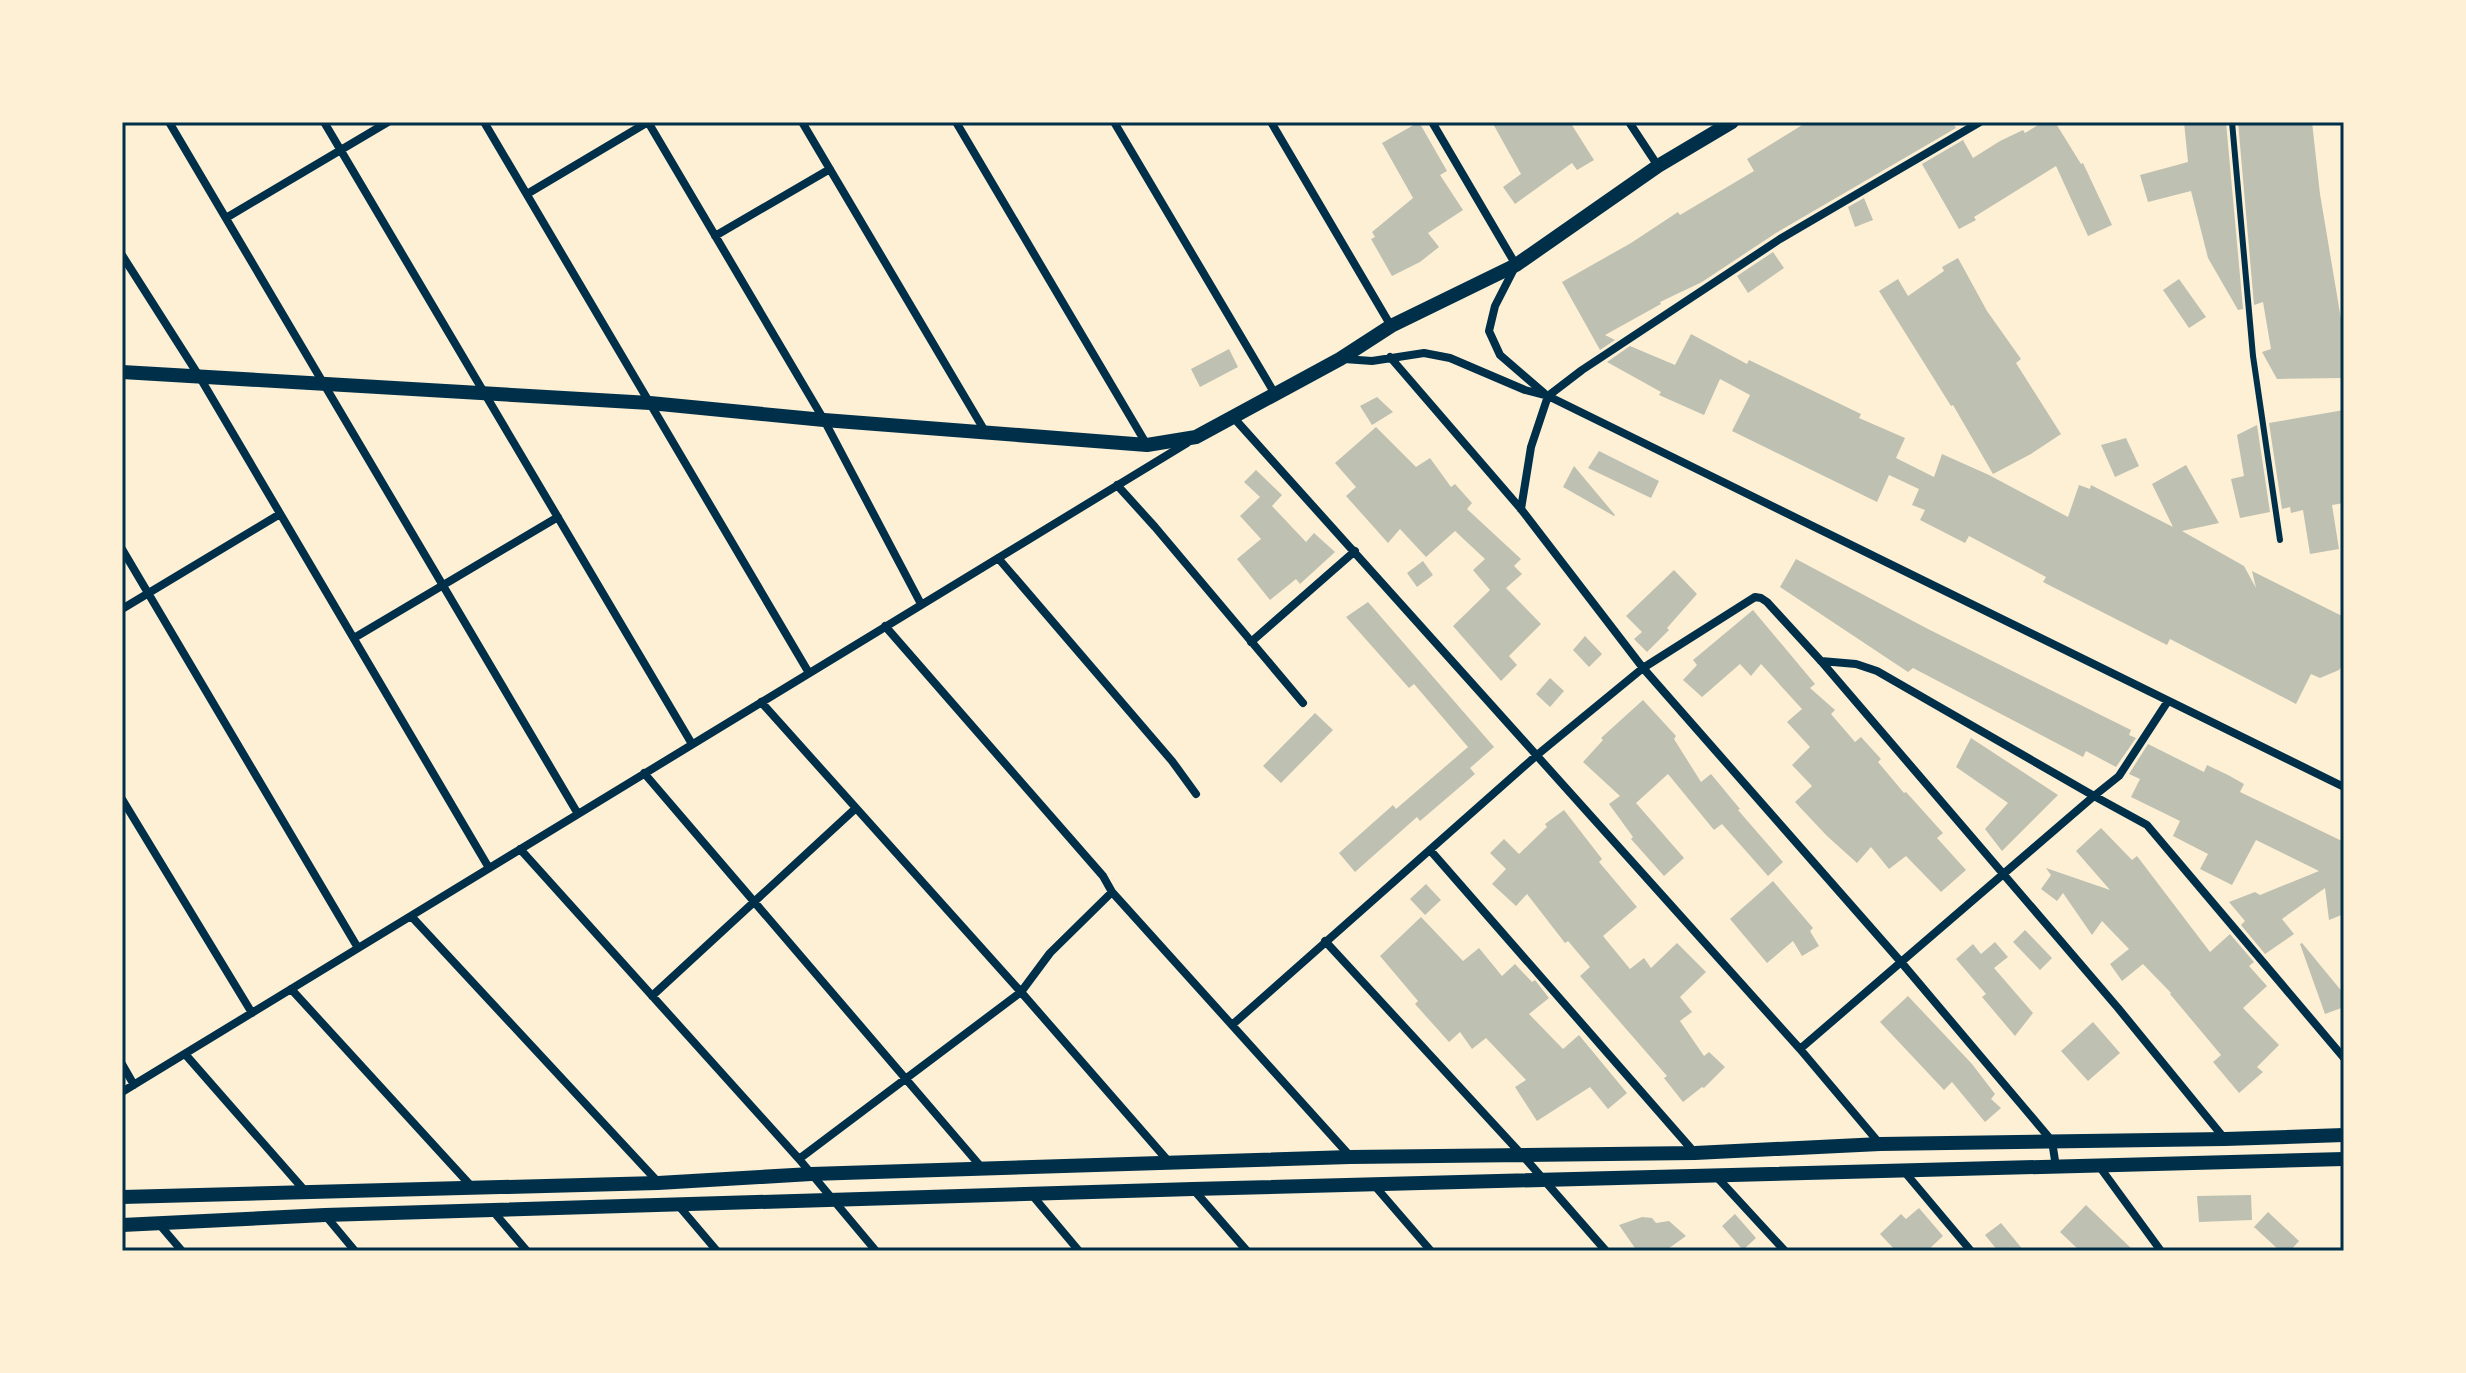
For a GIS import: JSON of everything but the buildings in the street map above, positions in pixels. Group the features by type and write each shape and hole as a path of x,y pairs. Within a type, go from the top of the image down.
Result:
{"street":[{"path":"169,122 578,814"},
{"path":"324,122 692,744"},
{"path":"226,218 388,122"},
{"path":"484,122 809,673"},
{"path":"527,194 648,122 824,420 921,604"},
{"path":"802,122 986,433"},
{"path":"956,122 1147,445"},
{"path":"1114,122 1275,394"},
{"path":"1271,122 1391,326"},
{"path":"1432,122 1516,265"},
{"path":"1629,122 1658,166"},
{"path":"122,1092 1196,437 1340,359 1391,326 1516,265 1658,166 1732,122"},
{"path":"1521,509 1531,447 1548,396 1582,370 1780,239 1980,122"},
{"path":"715,236 830,169"},
{"path":"122,255 199,376 489,868"},
{"path":"1516,265 1495,306 1489,331 1500,355 1548,396"},
{"path":"1340,359 1372,361 1424,353 1450,358 1525,390 1548,396 2344,787"},
{"path":"1390,357 1521,509 1643,668 1901,962 2052,1141 2056,1167"},
{"path":"122,372 650,403 1147,445 1196,437"},
{"path":"1233,417 1800,1049 1880,1144"},
{"path":"1117,485 1303,703"},
{"path":"122,609 280,514"},
{"path":"354,638 558,517"},
{"path":"122,549 358,948"},
{"path":"1251,642 1355,551"},
{"path":"998,558 1172,761 1196,794"},
{"path":"1232,1025 1537,755 1643,668 1755,597 1767,602 1821,661 2118,1008 2225,1139"},
{"path":"885,626 1103,876 1112,892 1350,1157"},
{"path":"1821,661 1856,664 1877,671 2147,825 2344,1058"},
{"path":"1800,1049 2119,776 2168,701"},
{"path":"761,702 1170,1163"},
{"path":"644,773 982,1168"},
{"path":"122,799 252,1013"},
{"path":"652,996 856,808"},
{"path":"520,849 799,1159 876,1251"},
{"path":"1430,850 1695,1153"},
{"path":"799,1159 1021,992 1050,953 1112,892"},
{"path":"411,916 658,1183"},
{"path":"1325,941 1544,1179 1606,1251"},
{"path":"291,989 472,1187"},
{"path":"185,1054 305,1191"},
{"path":"122,1064 134,1085"},
{"path":"122,1197 658,1183 811,1174 1350,1157 1695,1153 1880,1144 2344,1135"},
{"path":"122,1225 325,1215 1193,1189 2344,1159"},
{"path":"2099,1166 2161,1251"},
{"path":"1903,1170 1971,1251"},
{"path":"1715,1175 1785,1251"},
{"path":"1373,1184 1431,1251"},
{"path":"1193,1189 1247,1251"},
{"path":"1032,1195 1079,1251"},
{"path":"678,1205 717,1251"},
{"path":"492,1210 527,1251"},
{"path":"325,1215 355,1251"},
{"path":"158,1223 182,1251"}],"lane":[{"path":"2232,122 2253,356 2280,540"}]}
